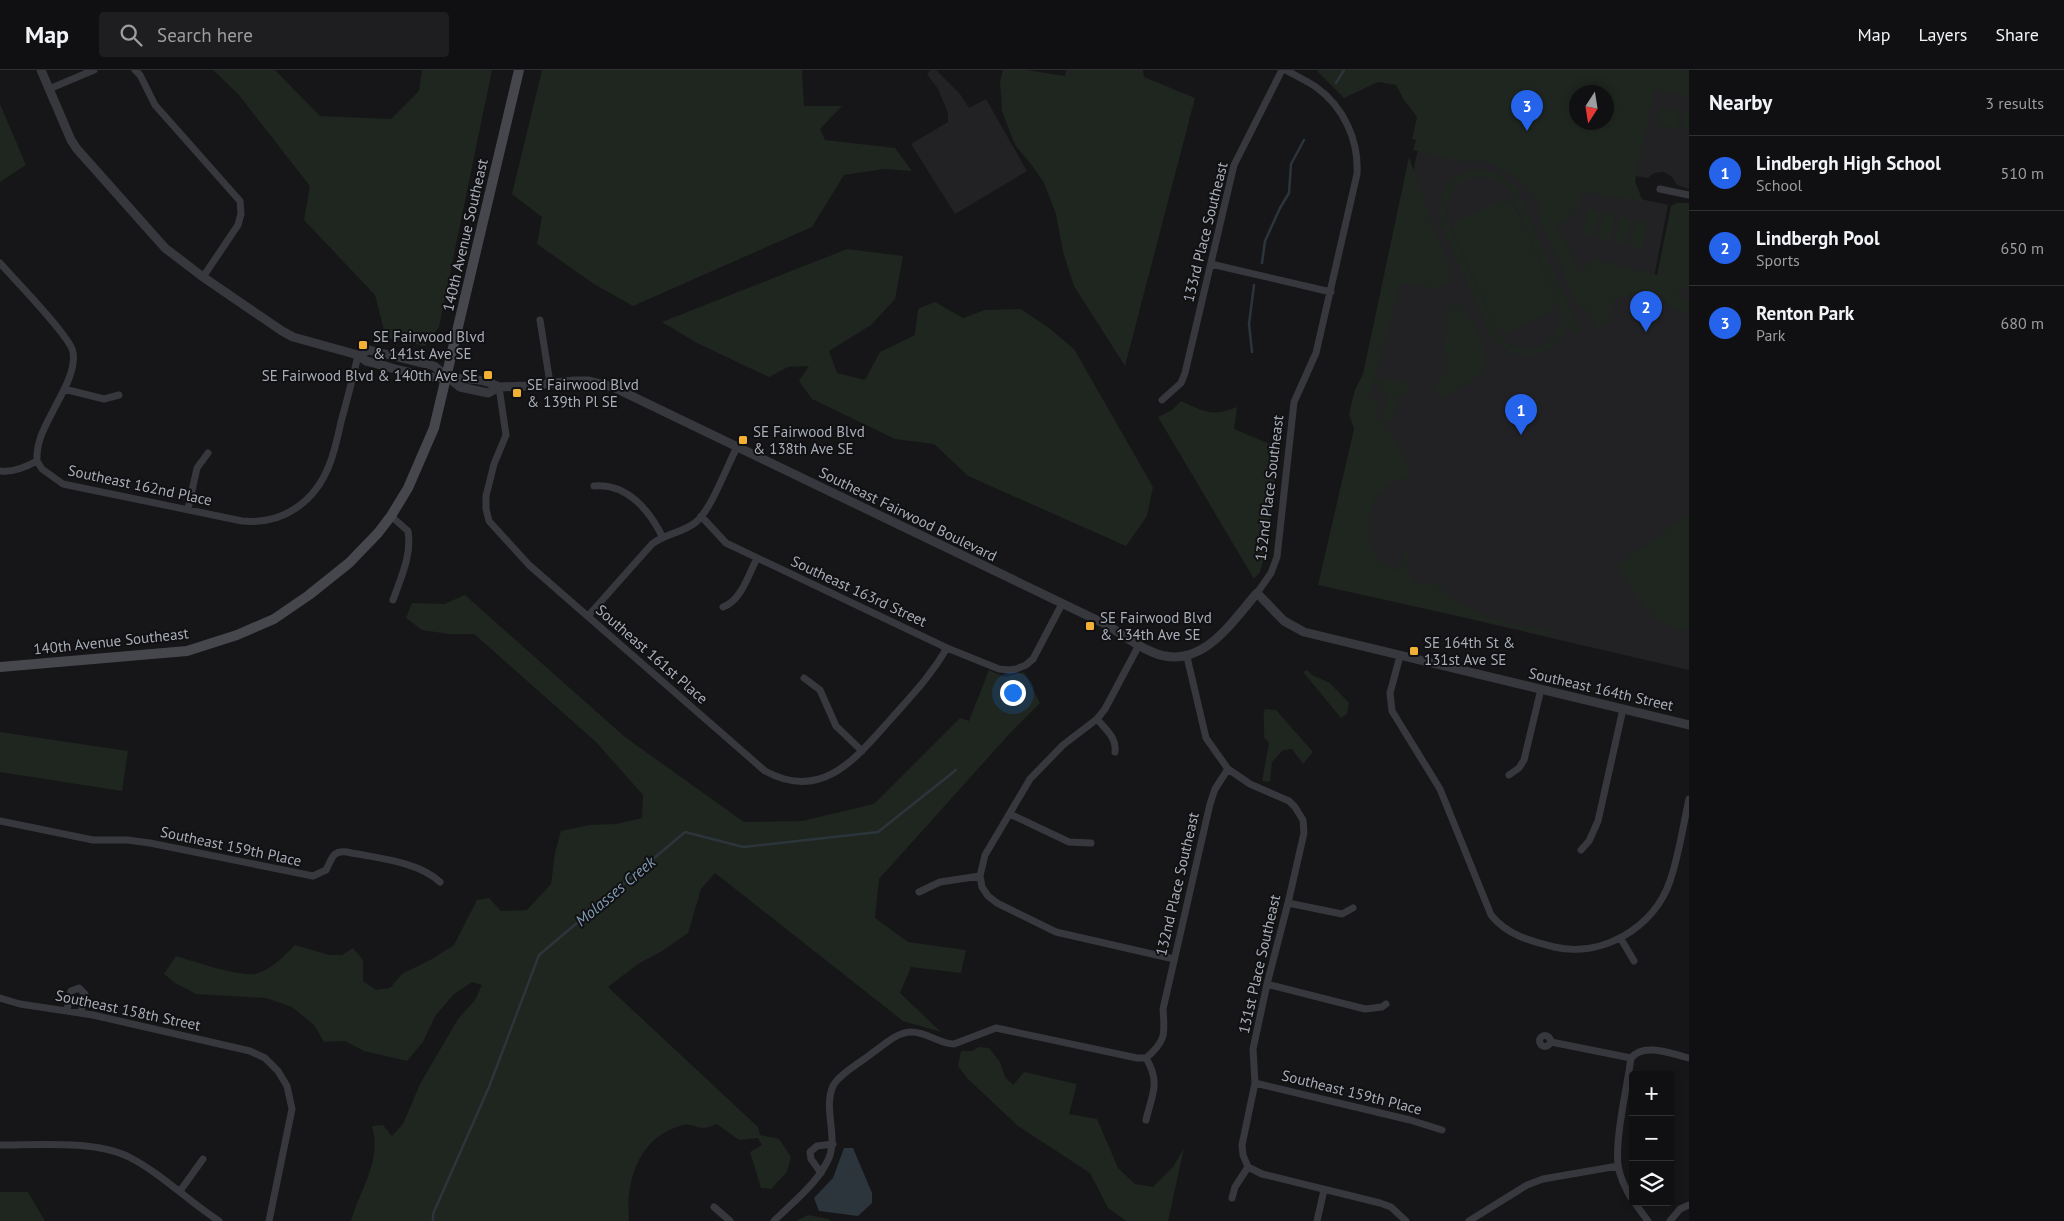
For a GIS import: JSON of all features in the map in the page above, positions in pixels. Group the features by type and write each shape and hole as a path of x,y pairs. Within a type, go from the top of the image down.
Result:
{"main road":[{"name":"140th Avenue Southeast","path":"0,667 187,651 237,635 274,618 310,595 349,563 391,516 418,466 434,428 519,70"}],"street":[{"name":"Southeast Fairwood Boulevard","path":"41,70 71,140 77,149 165,248 203,277 282,331 358,355 369,350 434,366 460,386 488,393 499,387 588,381 613,387 649,402 678,419 1105,624 1159,655 1174,658 1187,657"},
{"path":"49,89 94,70"},
{"path":"135,70 140,75 155,105 240,201 241,214 238,225 203,277"},
{"name":"132nd Place Southeast","path":"1187,657 1199,652 1212,642 1257,593 1271,573 1277,557 1294,402 1316,353 1357,174 1358,159 1352,134 1343,116 1317,88 1284,70"},
{"name":"133rd Place Southeast","path":"1162,400 1180,383 1185,373 1234,165 1284,70"},
{"path":"1660,189 1689,195"},
{"path":"0,263 64,335 73,352 70,372 64,389 40,438 37,452 38,461 23,468 6,472 0,470"},
{"path":"1211,264 1331,292"},
{"path":"540,320 550,383"},
{"name":"Southeast 162nd Place","path":"38,461 42,469 64,484 256,522 284,515 299,507 310,498 330,463 358,355"},
{"name":"Southeast 161st Place","path":"499,387 506,434 494,464 486,496 486,509 489,521 529,565 765,771 784,780 812,781 832,775 843,769 862,751"},
{"path":"64,389 104,399 120,394"},
{"path":"588,616 652,544 662,536 688,526 701,516 736,447"},
{"path":"188,509 197,468 208,453"},
{"path":"594,486 606,485 636,500 652,517 662,536"},
{"path":"391,516 408,530 410,541 408,554 393,600"},
{"name":"Southeast 163rd Street","path":"701,516 726,543 947,648 999,669 1016,669 1026,665 1033,659 1062,604"},
{"path":"723,607 729,605 737,596 757,558"},
{"name":"Southeast 164th Street","path":"1257,593 1284,621 1304,632 1689,725"},
{"path":"1139,645 1106,709 1097,719 1064,745 1030,779 985,856 980,876 982,887 988,896 997,903 1056,932 1174,959"},
{"path":"804,678 820,690 836,726 862,751 933,673 947,648"},
{"path":"1400,656 1390,693 1392,711 1440,789 1491,914 1502,927 1518,936 1559,948 1581,949 1621,939 1652,914 1670,883 1689,799"},
{"path":"1187,657 1206,738 1228,769"},
{"path":"1509,775 1519,768 1524,760 1541,689"},
{"path":"1580,850 1589,841 1598,821 1623,709"},
{"path":"1097,719 1113,738 1116,745 1115,752"},
{"name":"132nd Place Southeast","path":"1146,1058 1162,1042 1164,1033 1163,1009 1210,804 1215,789 1228,769"},
{"name":"131st Place Southeast","path":"1228,769 1250,784 1289,801 1303,820 1304,833 1288,903 1266,984 1253,1049 1255,1083 1242,1145 1243,1155 1248,1167"},
{"path":"1010,814 1068,842 1090,843"},
{"name":"Southeast 159th Place","path":"0,821 93,840 127,840 150,843 313,876 326,870 333,854 342,851 413,866 430,874 440,882"},
{"path":"919,892 940,882 980,876"},
{"path":"1288,903 1342,914 1353,908"},
{"path":"1621,939 1634,961"},
{"path":"1266,984 1365,1009 1382,1007 1386,1004"},
{"path":"67,1010 71,991 79,988 85,994 82,1013"},
{"name":"Southeast 158th Street","path":"0,998 20,1004 82,1013 250,1050 265,1058 278,1070 287,1086 292,1109 269,1221"},
{"path":"774,1221 821,1173 830,1157 833,1144 830,1102 833,1086 845,1074 894,1037 903,1034 920,1033 947,1044 954,1044 996,1028 1137,1058 1146,1058 1153,1070 1155,1080 1146,1120"},
{"path":"1551,1042 1631,1058"},
{"path":"1629,1194 1618,1166 1618,1146 1631,1058 1640,1051 1653,1050 1689,1058"},
{"name":"Southeast 159th Place","path":"1255,1083 1410,1120 1442,1130"},
{"path":"821,1173 811,1159 810,1152 817,1146 833,1144"},
{"path":"0,1145 91,1148 128,1157 180,1191 216,1220"},
{"path":"180,1191 203,1159"},
{"path":"1469,1221 1528,1185 1543,1179 1618,1166"},
{"path":"1232,1198 1248,1167 1262,1174 1380,1203 1390,1207 1406,1221"},
{"path":"1316,1221 1324,1190"},
{"path":"1670,1221 1680,1209 1689,1205"},
{"path":"1636,1206 1648,1221"},
{"path":"714,1207 730,1221"}],"shaded area":[{"path":"213,70 275,70 320,116 391,119 419,91 422,70 492,70 439,327 425,346 386,338 375,295 304,220 310,186 238,94"},
{"path":"542,70 802,70 804,106 842,106 820,129 825,140 895,148 912,171 884,169 844,175 812,227 633,306 594,284 537,244 542,217 512,194"},
{"path":"931,70 936,70 960,94 969,108 986,99 1027,171 955,214 911,144 948,122 948,113 938,89 927,74"},
{"path":"1003,70 1026,70 1065,76 1066,70 1143,70 1144,77 1195,98 1125,366 1074,286 1063,252 1056,214 1044,183 1015,145 1002,111 1000,82"},
{"path":"1318,70 1689,70 1689,97 1659,91 1655,86 1635,181 1643,202 1583,192 1575,213 1569,219 1557,225 1581,273 1592,260 1657,275 1671,206 1677,203 1689,203 1689,287 1679,291 1677,296 1689,302 1688,314 1675,310 1656,296 1637,293 1613,301 1608,321 1597,327 1589,312 1577,305 1538,215 1540,204 1521,181 1492,164 1476,160 1462,162 1413,150 1416,140 1412,139 1417,117 1404,100 1396,85 1378,82 1344,98"},
{"path":"1655,70 1689,70 1689,189 1677,185 1672,177 1664,172 1654,173 1648,178 1628,175"},
{"path":"0,104 26,165 0,182"},
{"path":"1658,109 1679,110 1678,128 1657,126"},
{"path":"1683,111 1689,111 1689,128 1682,128"},
{"path":"1420,141 1668,205 1654,278 1689,287 1689,670 1319,584"},
{"path":"1409,157 1429,216 1448,260 1449,280 1439,288 1400,284 1369,400 1380,403 1375,418 1387,427 1410,468 1407,477 1389,485 1375,498 1368,528 1369,541 1375,553 1384,563 1389,567 1399,570 1406,548 1409,556 1409,573 1414,583 1438,585 1457,601 1487,617 1518,626 1550,630 1549,636 1318,585 1354,429 1349,414 1355,390 1363,374"},
{"path":"1483,169 1502,175 1516,188 1580,331 1574,334 1568,322 1563,334 1546,351 1535,355 1512,353 1501,347 1492,338 1440,222 1439,211 1443,193 1455,179 1472,170","holes":["1477,177 1487,177 1495,180 1510,192 1558,300 1561,314 1559,327 1553,337 1544,344 1533,348 1521,348 1509,344 1498,334 1449,226 1446,209 1451,194 1461,183"]},
{"path":"1505,199 1507,204 1512,201 1559,304 1553,307 1555,311 1505,333 1503,329 1498,331 1452,228 1457,226 1455,221"},
{"path":"1588,209 1600,211 1594,237 1582,235"},
{"path":"1604,212 1616,215 1610,241 1598,238"},
{"path":"1620,216 1632,219 1626,245 1614,242"},
{"path":"1636,220 1648,223 1642,249 1630,246"},
{"path":"847,249 903,256 895,299 871,325 829,351 837,373 865,380 880,352 915,335 918,309 935,302 963,318 985,310 1021,309 1049,328 1074,349 1153,487 1147,516 1126,546 968,476 934,444 895,439 812,399 799,381 809,366 788,367 769,377 697,343 662,322"},
{"path":"1450,302 1460,303 1470,319 1483,344 1486,363 1485,373 1444,396 1439,394 1436,385 1445,373 1448,363 1444,348"},
{"path":"1379,377 1408,383 1409,393 1399,395 1392,422 1382,420 1388,396 1377,387"},
{"path":"1181,401 1208,412 1221,412 1237,407 1234,429 1279,448 1264,558 1260,572 1254,579 1158,417 1172,410"},
{"path":"1689,513 1689,630 1677,629 1666,625 1656,617 1637,597 1616,566"},
{"path":"465,595 625,737 744,822 802,821 874,804 960,718 969,721 989,670 1005,677 1024,672 1040,703 1011,732 879,879 875,918 908,942 966,950 961,973 911,967 900,993 941,1032 903,1021 715,873 701,889 688,933 662,951 638,964 608,987 758,1127 760,1135 779,1139 791,1157 787,1172 771,1189 761,1188 750,1152 762,1145 758,1138 739,1140 717,1124 702,1128 685,1125 668,1131 655,1139 638,1162 630,1191 629,1221 351,1221 372,1163 374,1139 372,1126 383,1125 392,1136 403,1124 420,1084 458,1019 475,1000 482,985 472,982 454,994 435,1016 423,1042 407,1061 364,1051 345,1041 324,1042 314,1025 292,1007 266,998 196,994 175,983 164,974 176,956 228,971 255,974 272,966 295,945 329,955 342,955 353,948 363,960 363,981 376,990 390,988 402,974 432,959 454,945 477,900 489,898 501,911 527,910 551,884 555,853 561,831 589,825 616,824 642,818 643,795 596,742 474,634 449,634 422,630 406,618 412,603 444,604"},
{"path":"1307,670 1312,675 1330,683 1349,703 1347,714 1341,718 1303,672"},
{"path":"1265,709 1276,710 1313,752 1303,764 1292,749 1283,750 1272,762 1270,782 1262,781 1269,743 1264,737"},
{"path":"0,732 128,751 122,791 0,772"},
{"path":"979,1047 989,1048 1000,1062 1005,1077 1013,1085 1024,1072 1077,1084 1069,1114 1097,1119 1118,1168 1135,1184 1153,1187 1173,1167 1184,1148 1168,1221 1126,1221 1108,1208 1090,1173 1018,1126 968,1079 958,1066 961,1051 972,1051"},
{"path":"844,1148 853,1148 872,1193 872,1203 858,1216 819,1211 814,1198 833,1178"},
{"path":"0,1192 28,1192 45,1221 0,1221"},
{"path":"808,1215 829,1219 831,1221 796,1221"}],"waterway":[{"name":"Molasses Creek","path":"1336,83 1344,70"},
{"name":"Molasses Creek","path":"1262,263 1265,241 1289,193 1291,164 1304,140"},
{"name":"Molasses Creek","path":"1252,352 1249,324 1254,285"},
{"name":"Molasses Creek","path":"433,1221 433,1214 489,1087 539,955 685,832 743,847 878,832 956,770"}],"place":[{"name":"Renton Park","path":"1527,131"},
{"name":"Lindbergh Pool","path":"1646,332"},
{"name":"SE Fairwood Blvd & 141st Ave SE","path":"363,345"},
{"name":"SE Fairwood Blvd & 140th Ave SE","path":"488,375"},
{"name":"SE Fairwood Blvd & 139th Pl SE","path":"517,393"},
{"name":"Lindbergh High School","path":"1521,435"},
{"name":"SE Fairwood Blvd & 138th Ave SE","path":"743,440"},
{"name":"SE Fairwood Blvd & 134th Ave SE","path":"1090,626"},
{"name":"SE 164th St & 131st Ave SE","path":"1414,651"}]}
